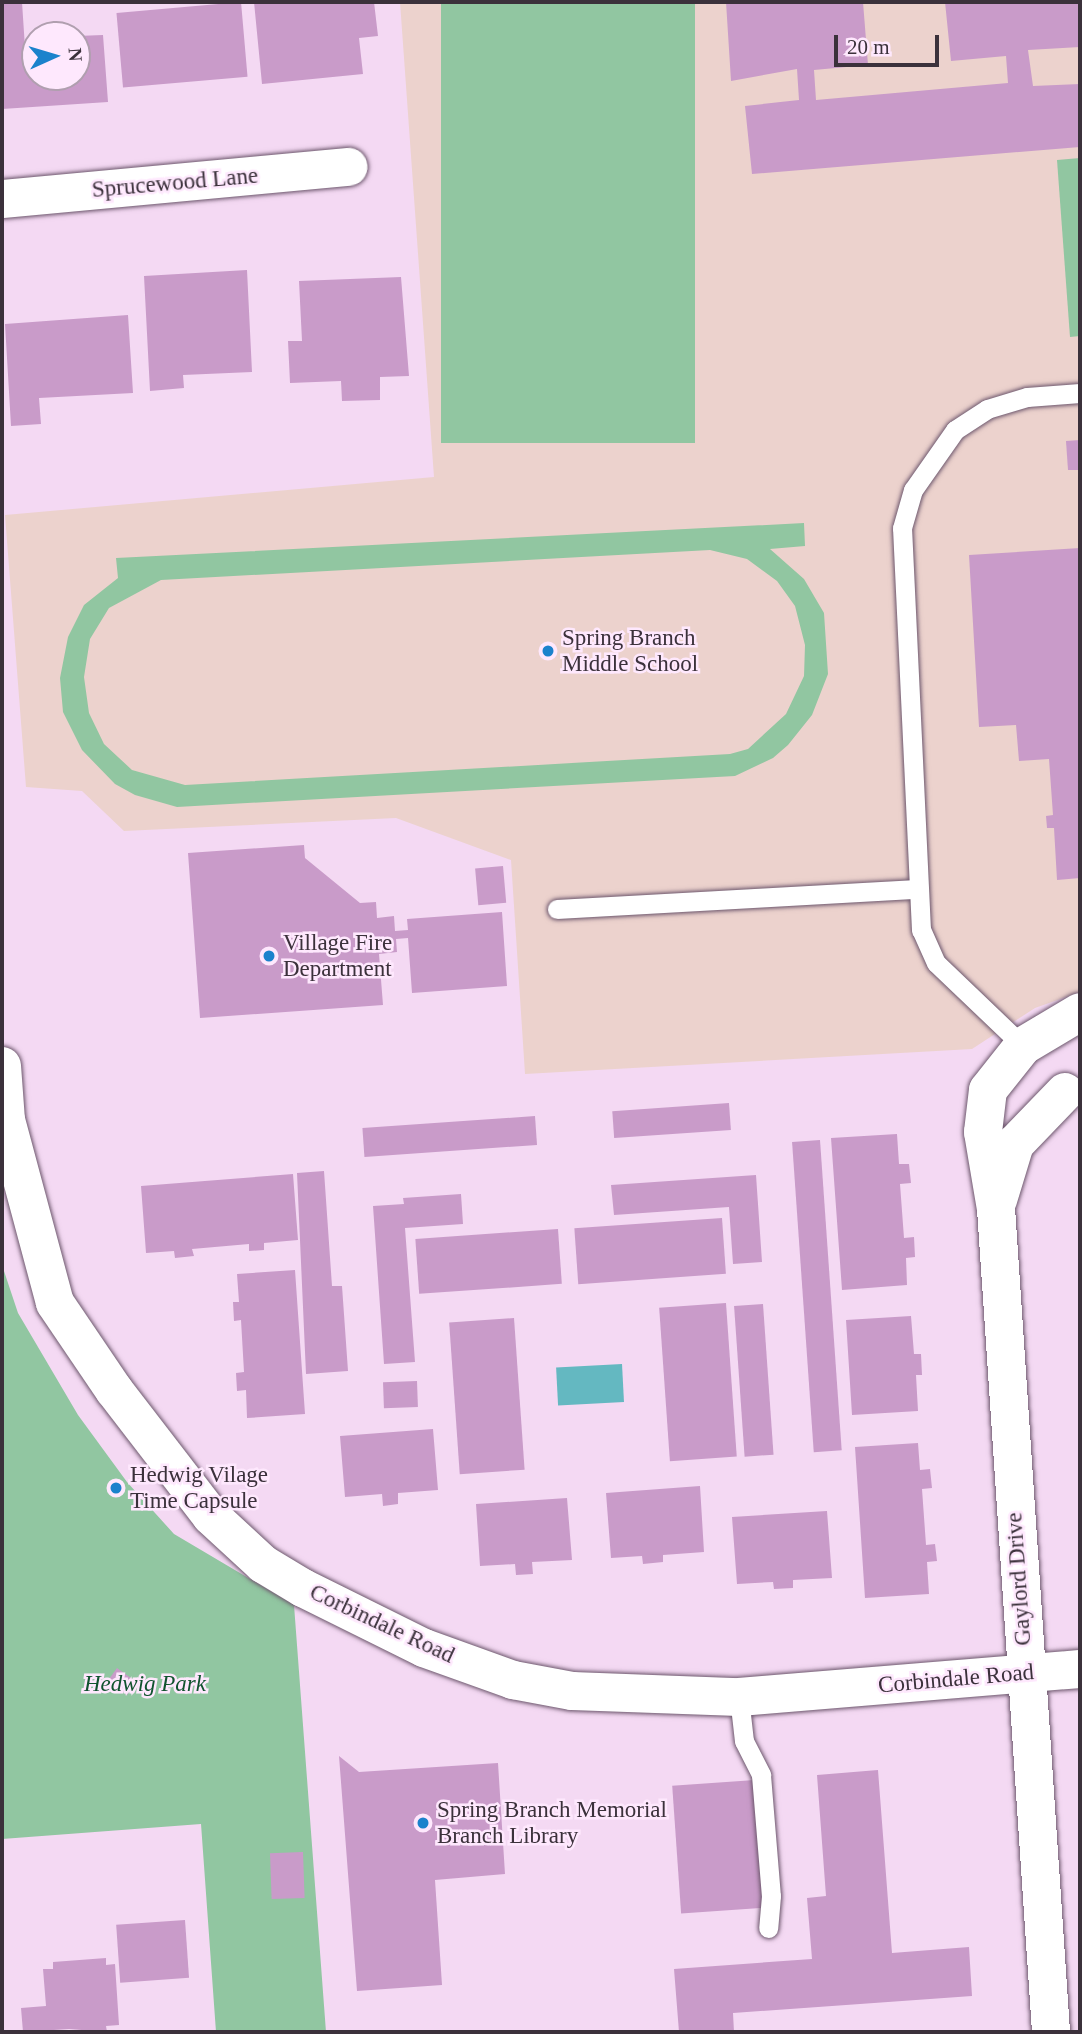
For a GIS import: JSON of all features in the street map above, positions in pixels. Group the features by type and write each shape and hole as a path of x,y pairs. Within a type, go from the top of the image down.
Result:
{"street":[{"name":"Sprucewood Lane","path":"2,199 349,167"},
{"path":"1073,1091 1023,1046 1080,1012"},
{"name":"Gaylord Drive","path":"1023,1046 988,1090 983,1132 996,1209 1051,2032"},
{"name":"Corbindale Road","path":"2,1066 6,1120 55,1303 114,1390 235,1542 293,1582 412,1643 513,1680 621,1696 739,1697 1080,1669"},
{"name":"Gaylord Drive","path":"996,1209 1015,1144 1073,1091"}],"lane":[{"path":"1023,1046 936,963 921,930 916,888 902,528 913,490 955,430 987,409 1027,397 1080,393"},
{"path":"557,909 916,888"},
{"path":"739,1697 744,1741 761,1775 771,1896 768,1928"}],"shaded area":[{"name":"Spring Branch Middle School","path":"400,2 1080,2 1080,992 1035,1008 972,1049 525,1074 511,860 396,818 124,831 82,791 26,787 5,515 434,477"},
{"path":"622,1364 624,1402 558,1405 556,1367"}],"green space":[{"path":"441,2 695,2 695,443 441,443"},
{"path":"1080,158 1080,336 1070,337 1057,160"},
{"path":"804,523 805,546 770,549 804,579 824,613 828,674 812,715 788,745 773,758 735,776 177,807 135,795 115,784 82,750 63,712 60,678 68,637 84,605 118,578 116,558","holes":["710,550 747,559 777,581 795,606 805,645 804,676 786,714 748,749 730,754 185,785 132,770 104,744 89,713 84,677 90,639 109,608 161,580"]},
{"name":"Hedwig Park","path":"2,1265 18,1313 78,1415 127,1482 174,1534 294,1605 326,2032 216,2032 201,1824 2,1839"}],"building":[{"path":"2,2 22,2 21,91 91,91 91,35 103,35 108,102 2,109"},
{"path":"241,2 248,77 123,88 116,13"},
{"path":"254,2 374,2 378,36 359,38 363,74 262,84"},
{"path":"726,2 863,2 868,65 814,70 816,100 1008,83 1006,56 951,61 945,2 1079,2 1080,47 1028,50 1033,86 1080,84 1080,147 752,174 745,106 799,100 797,69 731,81"},
{"path":"247,270 252,372 183,375 184,388 150,391 144,276"},
{"path":"401,277 409,376 380,377 380,400 342,401 341,381 290,383 288,341 302,341 299,281"},
{"path":"128,315 133,393 39,398 41,424 11,426 5,324"},
{"path":"1080,440 1080,470 1068,470 1066,441"},
{"path":"1080,548 1080,878 1057,880 1054,828 1047,828 1046,816 1053,815 1049,759 1019,761 1016,725 979,727 969,555"},
{"path":"304,845 305,858 360,903 376,902 377,918 394,916 395,931 408,930 407,919 502,912 507,986 412,993 408,938 396,939 397,952 379,954 383,1005 200,1018 188,853"},
{"path":"503,866 506,903 478,905 475,868"},
{"path":"729,1103 731,1130 614,1138 612,1111"},
{"path":"535,1116 537,1145 364,1157 362,1128"},
{"path":"897,1134 899,1164 909,1164 911,1183 900,1184 904,1238 914,1237 915,1257 906,1258 907,1285 842,1290 831,1138"},
{"path":"820,1140 842,1450 814,1452 792,1142"},
{"path":"324,1171 332,1286 342,1286 348,1371 306,1374 297,1173"},
{"path":"293,1174 298,1240 264,1243 264,1250 249,1251 249,1244 192,1249 194,1256 175,1258 174,1251 146,1253 141,1186"},
{"path":"756,1175 762,1262 733,1264 729,1207 614,1215 611,1185"},
{"path":"461,1194 463,1224 405,1228 415,1362 384,1364 373,1206 404,1204 403,1198"},
{"path":"722,1218 726,1274 578,1284 574,1228"},
{"path":"558,1229 562,1284 419,1294 415,1239"},
{"path":"295,1270 305,1414 247,1418 246,1390 237,1391 236,1373 244,1372 241,1320 234,1321 233,1302 239,1302 237,1274"},
{"path":"726,1303 737,1457 670,1461 659,1308"},
{"path":"763,1304 774,1455 745,1457 734,1306"},
{"path":"911,1316 914,1354 921,1354 922,1375 916,1375 918,1411 852,1415 846,1320"},
{"path":"514,1318 525,1470 460,1474 449,1323"},
{"path":"417,1381 418,1407 384,1408 383,1382"},
{"path":"433,1429 438,1490 398,1493 398,1504 383,1506 382,1494 345,1497 340,1436"},
{"path":"918,1443 920,1470 930,1469 932,1488 922,1489 926,1545 935,1544 937,1561 927,1562 929,1594 865,1598 855,1447"},
{"path":"700,1486 704,1552 663,1555 663,1562 643,1564 642,1556 611,1558 606,1493"},
{"path":"567,1498 572,1560 532,1562 533,1574 516,1575 515,1564 480,1566 476,1504"},
{"path":"827,1511 832,1578 793,1580 793,1588 774,1589 773,1582 737,1584 732,1517"},
{"path":"117,1668 136,1682 127,1695 108,1681"},
{"name":"Spring Branch Memorial Branch Library","path":"339,1756 359,1772 498,1763 505,1874 435,1880 442,1985 357,1991"},
{"path":"878,1770 892,1953 969,1947 972,1996 733,2013 734,2032 679,2032 674,1969 812,1959 807,1898 826,1896 817,1775"},
{"path":"755,1780 764,1908 681,1913 672,1786"},
{"path":"303,1852 305,1898 272,1899 270,1853"},
{"path":"185,1920 189,1978 120,1983 116,1925"},
{"path":"106,1958 106,1965 115,1964 119,2025 106,2026 107,2032 69,2029 23,2032 21,2008 46,2006 43,1969 53,1969 53,1962"}],"place":[{"name":"Spring Branch Middle School","path":"548,651"},
{"name":"Village Fire Department","path":"269,956"},
{"name":"Hedwig Vilage Time Capsule","path":"116,1488"},
{"name":"Spring Branch Memorial Branch Library","path":"423,1823"}]}
